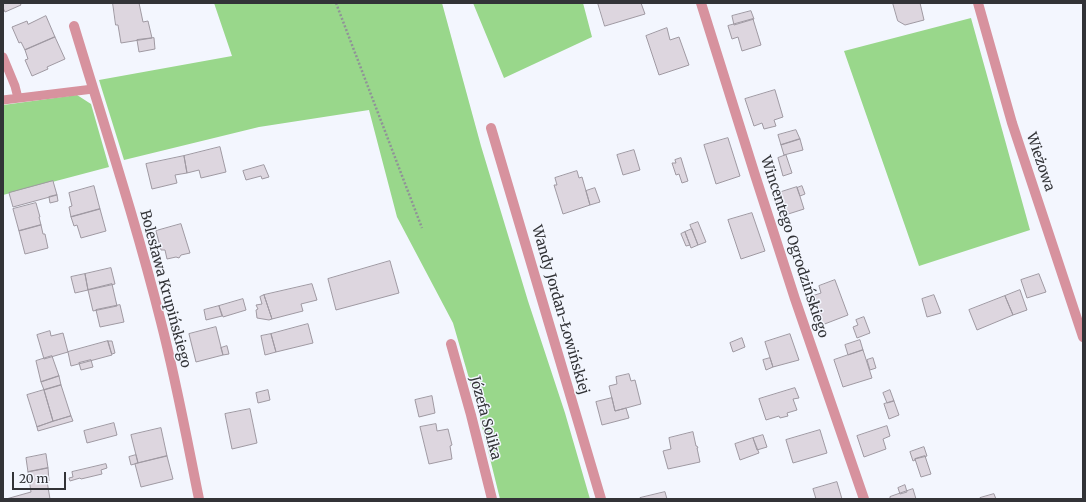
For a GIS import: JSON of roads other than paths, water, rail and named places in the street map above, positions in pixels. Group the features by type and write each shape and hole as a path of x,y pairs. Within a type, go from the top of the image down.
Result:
{"street":[{"name":"Wincentego Ogrodzińskiego","path":"701,3 790,284 864,499"},
{"name":"Wieżowa","path":"978,3 1012,123 1082,331"},
{"name":"Bolesława Krupińskiego","path":"74,26 139,239 161,321 199,499"},
{"name":"Wandy Jordan-Łowińskiej","path":"491,128 601,499"},
{"name":"Józefa Solika","path":"451,344 471,414 492,499"}],"lane":[{"path":"3,57 15,86 18,98"},
{"path":"3,100 93,89"}]}
